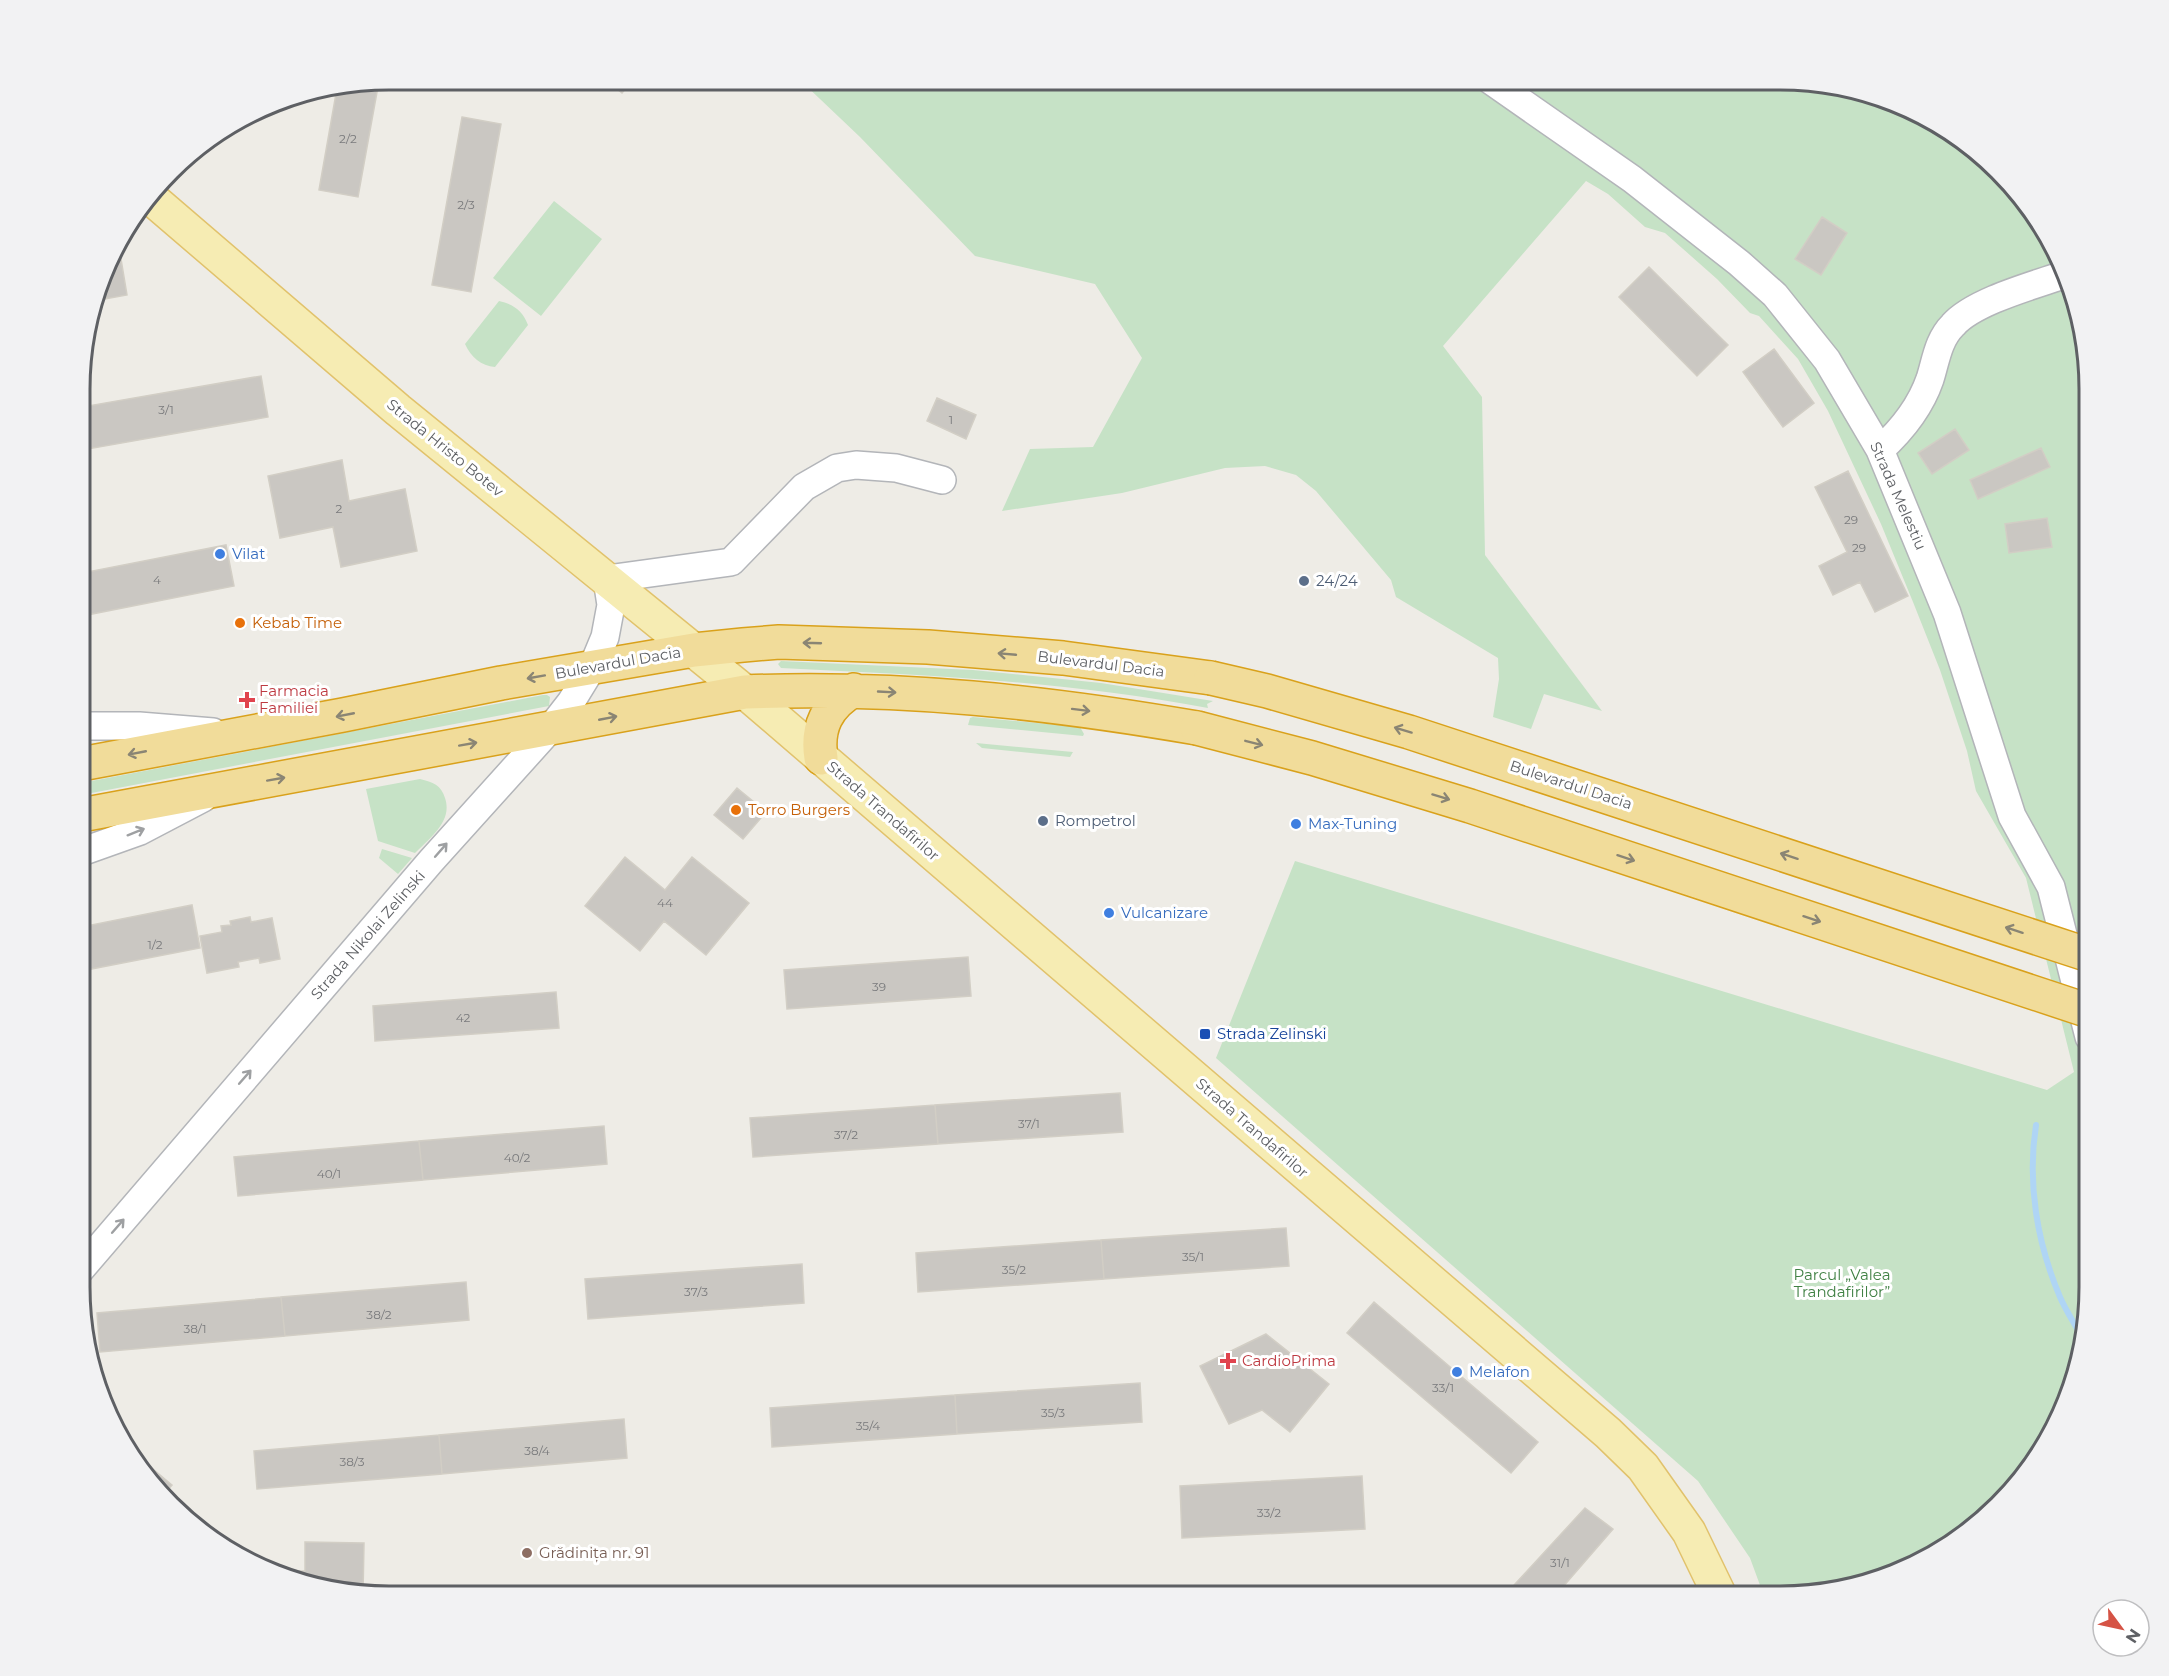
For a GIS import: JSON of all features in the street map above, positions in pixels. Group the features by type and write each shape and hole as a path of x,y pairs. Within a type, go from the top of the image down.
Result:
{"highway":[{"name":"Bulevardul Dacia","path":"90,762 593,666 694,650 779,642 928,647 1063,658 1210,678 1267,691 1409,732 2079,952"},
{"path":"822,758 819,745 824,718 832,706 854,690"},
{"path":"90,813 745,692 854,690 994,699 1124,716 1197,729 1312,758 1470,806 2079,1008"}],"main road":[{"name":"Strada Hristo Botev","path":"156,202 398,410 745,692"},
{"name":"Strada Trandafirilor","path":"745,692 1608,1433 1643,1467 1689,1532 1715,1586"}],"street":[{"name":"Strada Melestiu","path":"1505,90 1632,179 1739,263 1775,295 1827,360 1880,450 1918,539 1947,613 2012,816 2050,887 2079,999"},
{"path":"1880,450 1900,431 1920,403 1930,379 1936,352 1953,324 1978,306 2057,277"},
{"path":"607,579 731,562 804,487 837,468 856,465 896,468 942,480"},
{"name":"Strada Nikolai Zelinski","path":"90,1258 425,868 550,729 571,702 593,666 605,637 611,605 607,579"},
{"path":"90,726 139,726 235,734"},
{"path":"90,849 140,831 219,790"}],"green space":[{"name":"Parcul „Valea Trandafirilor”","path":"811,90 1780,90 1819,93 1857,100 1912,121 1962,152 2005,192 2029,223 2056,275 2069,312 2078,370 2079,1287 2076,1326 2069,1364 2048,1419 2017,1469 1977,1512 1929,1546 1876,1570 1819,1583 1760,1586 1750,1558 1698,1481 1216,1058 1295,861 2047,1090 2074,1072 2026,878 1976,791 1967,751 1940,670 1881,524 1828,411 1798,359 1759,316 1750,313 1717,279 1665,233 1645,227 1608,194 1586,181 1443,346 1482,397 1485,555 1602,711 1544,694 1531,729 1493,717 1499,679 1498,658 1396,597 1391,580 1316,491 1296,475 1265,466 1225,468 1122,493 1002,511 1030,449 1093,447 1142,358 1095,284 975,256 860,137"},
{"path":"554,201 602,239 541,316 493,278"},
{"path":"499,301 517,309 528,325 495,367 477,360 465,344"},
{"path":"781,661 973,670 1101,683 1213,701 1207,704 1208,708 1102,691 996,680 781,668 778,664"},
{"path":"543,695 550,697 549,706 90,793 90,781"},
{"path":"970,718 1080,727 1084,734 1083,736 968,725"},
{"path":"976,743 1073,752 1070,757 982,748"},
{"path":"420,779 436,785 445,798 446,814 439,828 415,853 378,841 366,789"},
{"path":"382,849 412,858 398,874 379,858"}],"building":[{"path":"377,91 358,197 319,190 336,95"},
{"path":"462,117 501,124 471,292 432,285"},
{"path":"1822,217 1847,233 1821,275 1795,259"},
{"path":"121,258 127,295 104,299"},
{"path":"1649,267 1728,345 1697,376 1619,297"},
{"path":"1774,349 1814,403 1783,427 1743,372"},
{"path":"261,376 268,417 90,449 90,406"},
{"path":"937,398 976,415 966,439 927,421"},
{"path":"1955,429 1969,450 1932,474 1918,453"},
{"path":"2041,448 2050,467 1978,499 1970,480"},
{"path":"342,460 349,501 405,489 417,551 341,567 333,527 280,538 268,476"},
{"path":"1848,471 1908,596 1875,612 1860,582 1833,595 1819,566 1847,552 1815,487"},
{"path":"2047,518 2052,547 2009,553 2005,524"},
{"path":"226,545 234,586 90,614 90,571"},
{"path":"737,788 766,812 743,839 714,815"},
{"path":"625,857 665,890 692,857 749,903 706,955 664,921 640,951 585,906"},
{"path":"192,905 200,948 90,969 90,925"},
{"path":"250,917 251,922 272,918 280,959 260,963 259,958 238,962 239,967 207,973 200,936 222,932 221,926 231,925 230,921"},
{"path":"968,957 971,996 787,1009 784,970"},
{"path":"556,992 559,1028 375,1041 373,1006"},
{"path":"1120,1093 1123,1132 938,1144 935,1105"},
{"path":"935,1105 938,1144 753,1157 750,1118"},
{"path":"604,1126 607,1164 423,1180 419,1141"},
{"path":"419,1141 423,1180 238,1196 234,1157"},
{"path":"1286,1228 1289,1266 1104,1279 1101,1240"},
{"path":"1101,1240 1104,1279 918,1292 916,1253"},
{"path":"802,1264 804,1303 588,1319 585,1279"},
{"path":"466,1282 469,1320 285,1336 281,1297"},
{"path":"281,1297 285,1336 100,1352 97,1313"},
{"path":"1374,1302 1538,1442 1511,1473 1347,1333"},
{"path":"1266,1334 1329,1384 1290,1432 1262,1410 1229,1424 1200,1366"},
{"path":"1140,1383 1142,1422 957,1434 955,1395"},
{"path":"955,1395 957,1434 772,1447 770,1408"},
{"path":"624,1419 627,1458 442,1474 439,1435"},
{"path":"439,1435 442,1474 257,1489 254,1451"},
{"path":"150,1467 172,1485 169,1489"},
{"path":"1362,1476 1365,1529 1182,1538 1180,1486"},
{"path":"1585,1508 1613,1529 1564,1586 1513,1586"},
{"path":"305,1542 364,1543 363,1584 331,1580 299,1572 305,1571"}],"waterway":[{"path":"2036,1125 2033,1169 2040,1234 2045,1256 2060,1297 2076,1327"}],"place":[{"name":"Vilat","path":"220,554"},
{"name":"24/24","path":"1304,581"},
{"name":"Kebab Time","path":"240,623"},
{"name":"Farmacia Familiei","path":"247,700"},
{"name":"Torro Burgers","path":"736,810"},
{"name":"Rompetrol","path":"1043,821"},
{"name":"Max-Tuning","path":"1296,824"},
{"name":"Vulcanizare","path":"1109,913"},
{"name":"Strada Zelinski","path":"1205,1034"},
{"name":"CardioPrima","path":"1228,1361"},
{"name":"Melafon","path":"1457,1372"},
{"name":"Grădinița nr. 91","path":"527,1553"}]}
